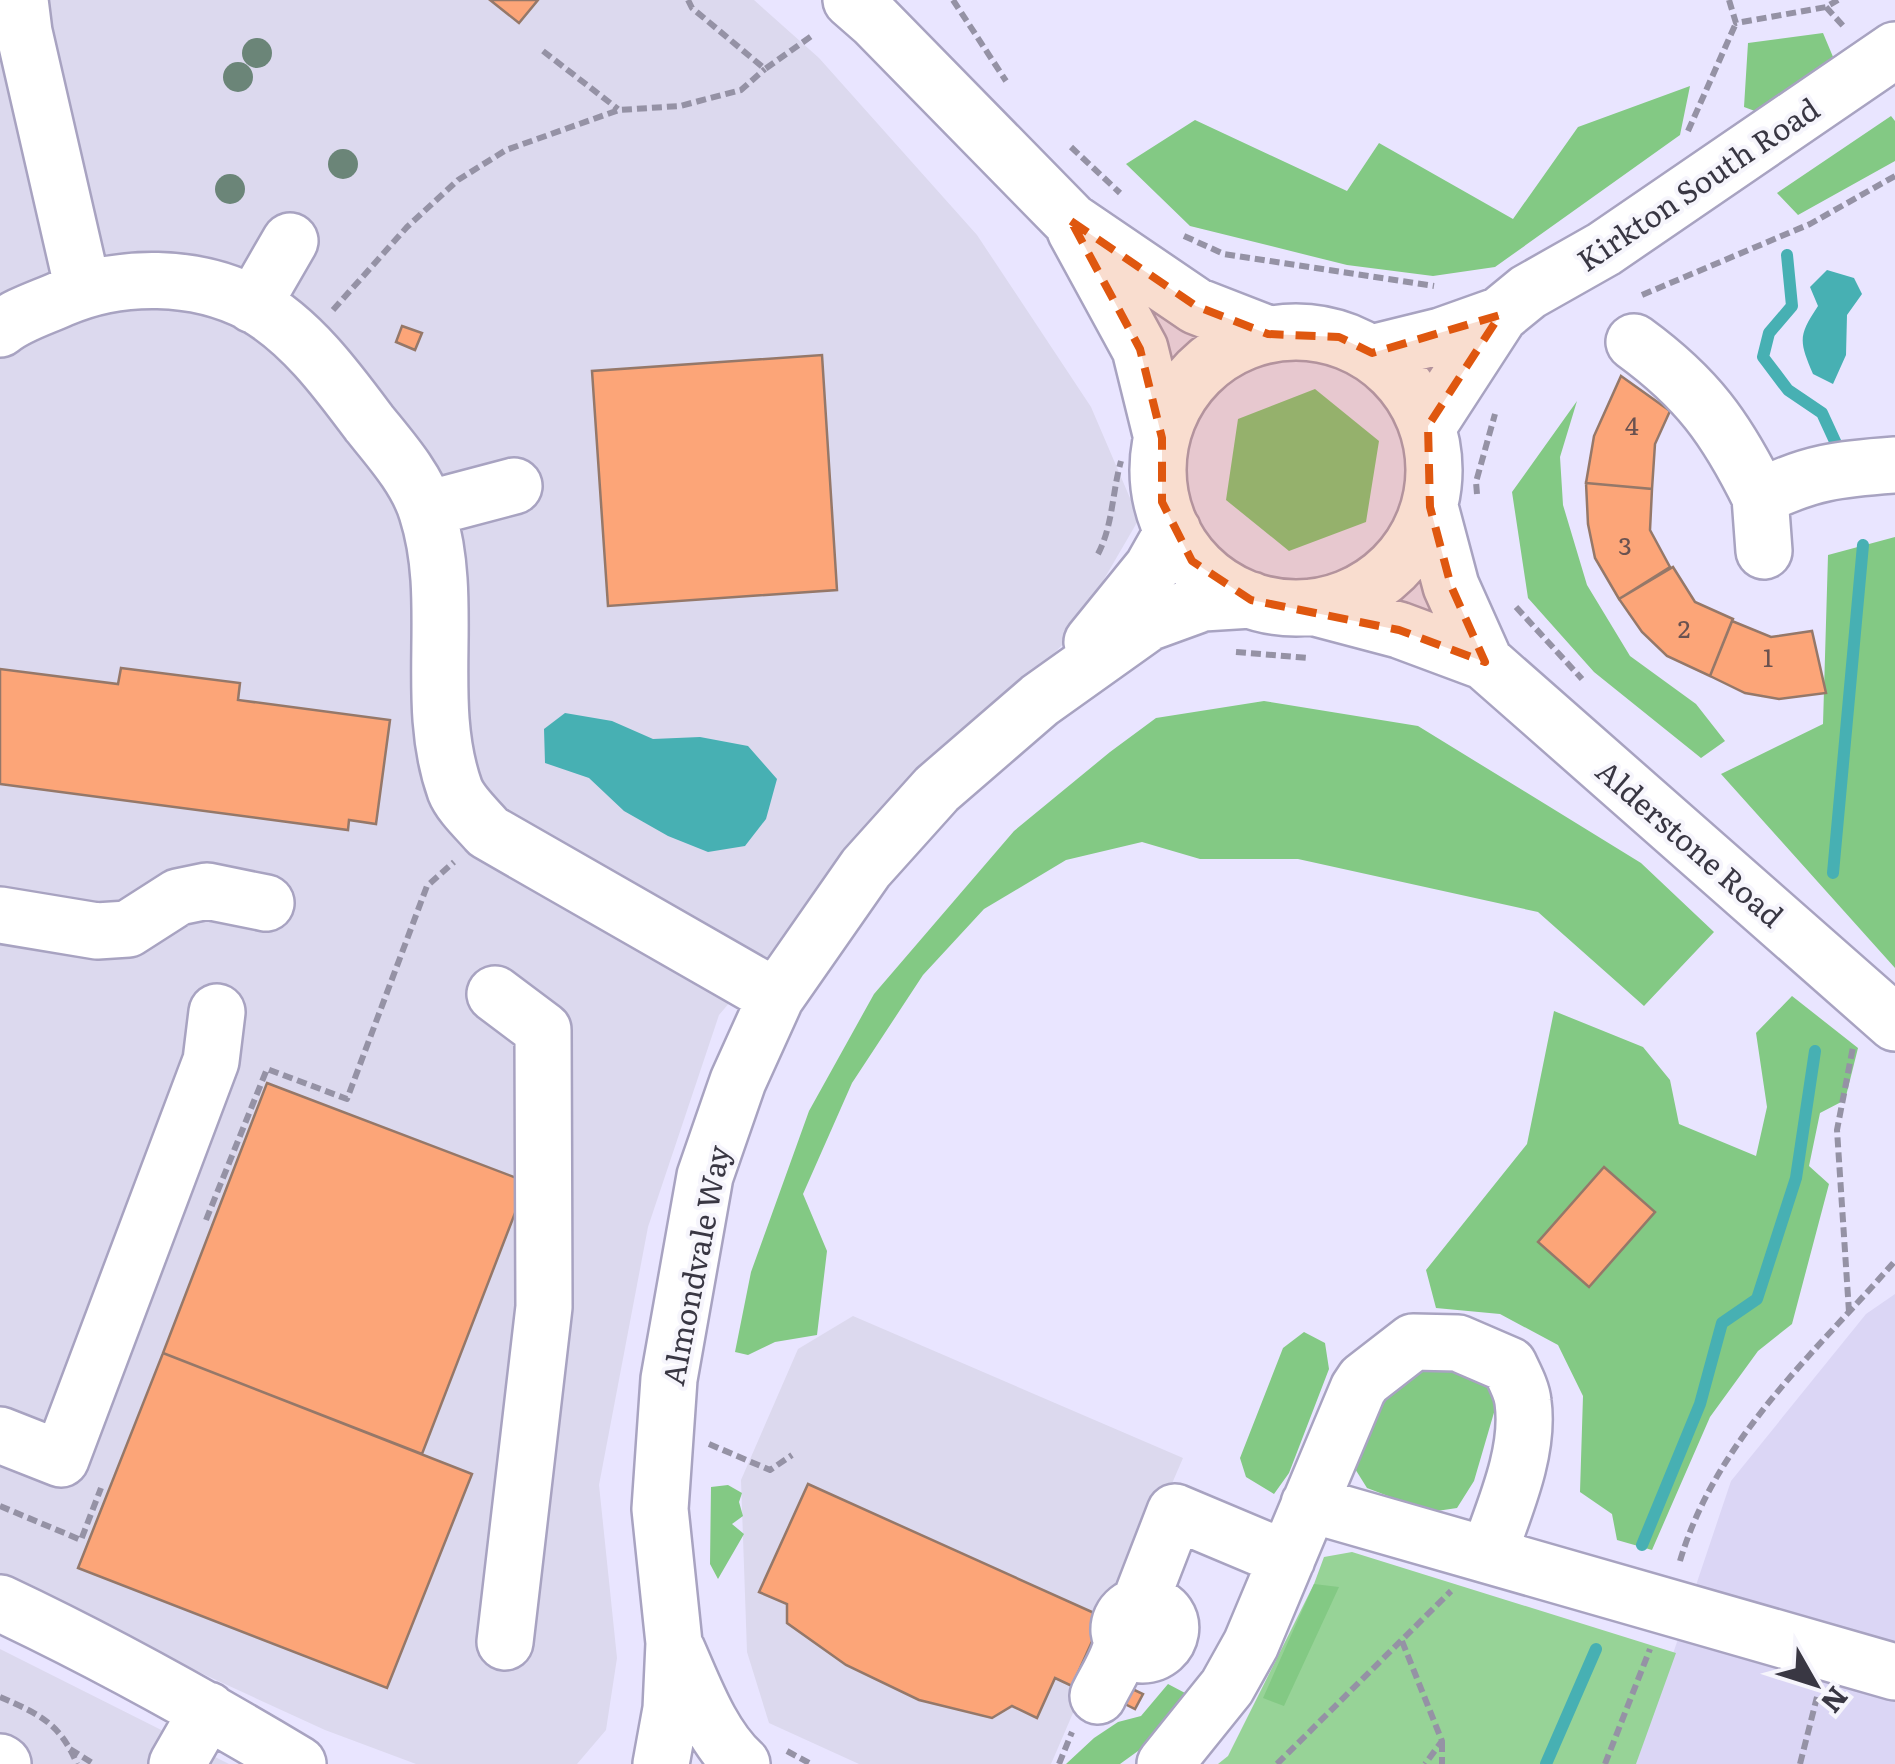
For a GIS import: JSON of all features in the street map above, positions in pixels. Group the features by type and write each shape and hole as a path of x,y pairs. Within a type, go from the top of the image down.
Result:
{"street":[{"path":"20,0 83,289"},
{"path":"832,18 876,21 1071,222 1196,306 1268,334"},
{"name":"Kirkton South Road","path":"1428,426 1445,331 1500,315 1528,292 1604,248 1875,44"},
{"path":"1071,222 1140,350 1143,443 1158,470 1162,502 1173,532 1192,561 1219,584 1250,600 1281,607 1312,607 1352,597 1386,575 1453,504 1435,466 1428,426 1406,385 1372,353 1340,338 1304,332 1268,334 1232,348 1200,370 1143,443"},
{"path":"254,305 290,241"},
{"path":"0,329 83,289 160,280 204,286 254,305 306,346 399,462 427,510 440,579 444,736 456,794 488,832 776,997"},
{"path":"1634,320 1668,368 1702,400 1737,452 1760,498 1764,551"},
{"path":"1372,353 1445,331"},
{"path":"1760,498 1797,479 1894,459"},
{"path":"427,510 514,486"},
{"name":"Alderstone Road","path":"1453,504 1451,586 1486,662 1875,1030"},
{"name":"Almondvale Way","path":"1040,700 1123,607 1173,532"},
{"name":"Almondvale Way","path":"660,1764 670,1710 674,1643 660,1509 669,1379 706,1176 738,1081 776,997 866,868 937,789 1040,700 1148,624 1203,604 1250,600"},
{"name":"Alderstone Road","path":"1312,607 1399,630 1486,662"},
{"path":"0,915 97,932 128,929 178,897 207,891 266,904"},
{"path":"495,994 543,1030 544,1307 505,1642"},
{"path":"0,1436 60,1459 211,1061 217,1012"},
{"path":"1165,1764 1227,1687 1252,1644 1364,1380 1413,1342 1458,1343 1510,1365 1524,1401 1521,1442 1488,1555"},
{"path":"1310,1504 1895,1672"},
{"path":"1098,1696 1176,1512 1287,1559"},
{"path":"0,1603 208,1710 298,1764"},
{"name":"Almondvale Way","path":"674,1643 701,1703 733,1756 742,1764"},
{"path":"177,1764 208,1710"}],"path":[{"path":"688,0 692,8 766,68"},
{"path":"953,0 1006,83"},
{"path":"1684,140 1736,23 1729,0"},
{"path":"1736,23 1826,7 1838,0"},
{"path":"1826,7 1875,44"},
{"path":"306,346 407,227 458,180 506,150 619,110 680,106 741,90 832,18"},
{"path":"543,51 619,110"},
{"path":"1061,140 1131,205"},
{"path":"1634,320 1895,176"},
{"path":"1175,232 1224,254 1445,331 1498,405 1476,482 1453,504"},
{"path":"1445,331 1450,282"},
{"path":"1123,607 1094,562 1109,532 1114,485 1143,443"},
{"path":"1510,601 1584,682"},
{"path":"1232,652 1326,660"},
{"path":"202,1232 267,1068 347,1099 428,886"},
{"path":"1850,1313 1836,1130 1875,1030"},
{"path":"1605,1764 1666,1606 1683,1550 1712,1488 1742,1439 1807,1354 1850,1313 1895,1260"},
{"path":"666,1426 770,1470 792,1455"},
{"path":"0,1506 80,1540 102,1485"},
{"path":"1278,1764 1488,1555"},
{"path":"1402,1640 1442,1741 1442,1764"},
{"path":"1800,1764 1828,1653"},
{"path":"0,1697 38,1713 66,1738 76,1764"},
{"path":"1425,1764 1442,1741"},
{"path":"70,1749 94,1764"}],"highlighted area":[{"path":"1071,221 1196,306 1268,334 1339,337 1372,353 1500,315 1428,426 1430,507 1451,586 1485,662 1399,630 1251,600 1192,561 1162,502 1162,438 1140,349"}],"shaded area":[{"path":"0,0 754,0 819,58 977,235 1091,407 1139,519 1071,636 850,861 719,1015 648,1227 599,1485 617,1658 606,1730 577,1764 416,1764 325,1730 0,1581"},
{"path":"1823,33 1836,64 1763,114 1744,107 1748,43"},
{"path":"1690,86 1680,135 1495,267 1433,276 1347,265 1190,226 1126,164 1195,120 1347,191 1379,143 1513,219 1578,127"},
{"path":"1891,116 1895,121 1895,161 1798,215 1777,193"},
{"path":"1827,270 1854,278 1862,294 1847,315 1846,355 1833,384 1813,374 1803,339 1818,306 1810,287"},
{"path":"1315,389 1379,441 1366,522 1289,551 1226,500 1238,419"},
{"path":"1577,401 1560,457 1563,505 1587,585 1630,656 1696,704 1725,741 1701,758 1594,672 1528,598 1512,492"},
{"path":"1895,537 1895,968 1721,774 1823,724 1828,555"},
{"path":"1264,701 1418,726 1641,863 1714,932 1644,1006 1538,912 1298,859 1200,859 1142,842 1066,860 984,909 923,975 852,1083 803,1194 827,1251 817,1335 775,1342 748,1355 735,1352 751,1272 809,1111 874,994 1014,831 1110,752 1156,718"},
{"path":"565,713 612,721 653,739 700,737 748,746 777,779 766,819 745,846 708,852 668,836 624,811 589,778 545,763 544,729"},
{"path":"1792,996 1858,1048 1845,1100 1820,1113 1809,1166 1829,1184 1792,1324 1758,1351 1710,1417 1652,1550 1617,1540 1612,1514 1580,1492 1583,1396 1558,1345 1500,1314 1436,1308 1426,1270 1527,1144 1554,1011 1643,1047 1670,1080 1679,1124 1756,1156 1767,1107 1756,1033"},
{"path":"1895,1294 1895,1764 1636,1764 1731,1481 1866,1314"},
{"path":"853,1316 1183,1458 1051,1764 859,1764 769,1723 747,1652 741,1480 798,1349"},
{"path":"1304,1332 1325,1343 1329,1369 1289,1473 1274,1494 1246,1477 1240,1458 1283,1348"},
{"path":"1427,1356 1500,1392 1474,1481 1457,1508 1430,1512 1367,1488 1352,1464 1384,1381"},
{"path":"728,1485 742,1493 739,1502 743,1516 732,1524 744,1534 718,1579 710,1564 711,1487"},
{"path":"1352,1552 1676,1653 1636,1764 1218,1764 1228,1756 1324,1557"},
{"path":"1314,1584 1339,1587 1284,1706 1263,1698"},
{"path":"0,1649 229,1764 0,1764"},
{"path":"1168,1684 1185,1693 1174,1725 1120,1764 1066,1764 1118,1722 1141,1716"}],"building":[{"path":"490,0 538,0 519,23"},
{"path":"402,326 422,333 415,350 396,342"},
{"path":"822,355 837,590 608,606 592,371"},
{"path":"1621,376 1670,411 1655,444 1652,489 1586,483 1594,436"},
{"path":"1586,483 1652,489 1650,530 1670,567 1619,599 1595,558"},
{"path":"1673,567 1695,602 1733,619 1710,676 1667,656 1642,632 1619,599"},
{"path":"1732,621 1771,637 1812,631 1826,693 1779,699 1745,693 1710,676"},
{"path":"121,668 240,683 238,700 390,720 376,824 349,820 348,830 0,784 0,669 118,684"},
{"path":"267,1083 527,1182 422,1454 163,1353"},
{"path":"1604,1167 1655,1212 1589,1287 1538,1242"},
{"path":"163,1353 472,1474 387,1688 78,1568"},
{"path":"808,1484 1103,1617 1072,1686 1055,1678 1037,1718 1012,1706 992,1718 919,1700 846,1665 787,1623 787,1604 759,1592"},
{"path":"1128,1687 1143,1694 1135,1709 1121,1702"}],"waterway":[{"path":"1787,255 1792,306 1769,333 1763,357 1788,390 1822,413 1839,450"},
{"path":"1833,873 1863,545"},
{"path":"1642,1545 1700,1404 1722,1323 1757,1299 1796,1178 1815,1051"},
{"path":"1546,1764 1596,1649"}]}
